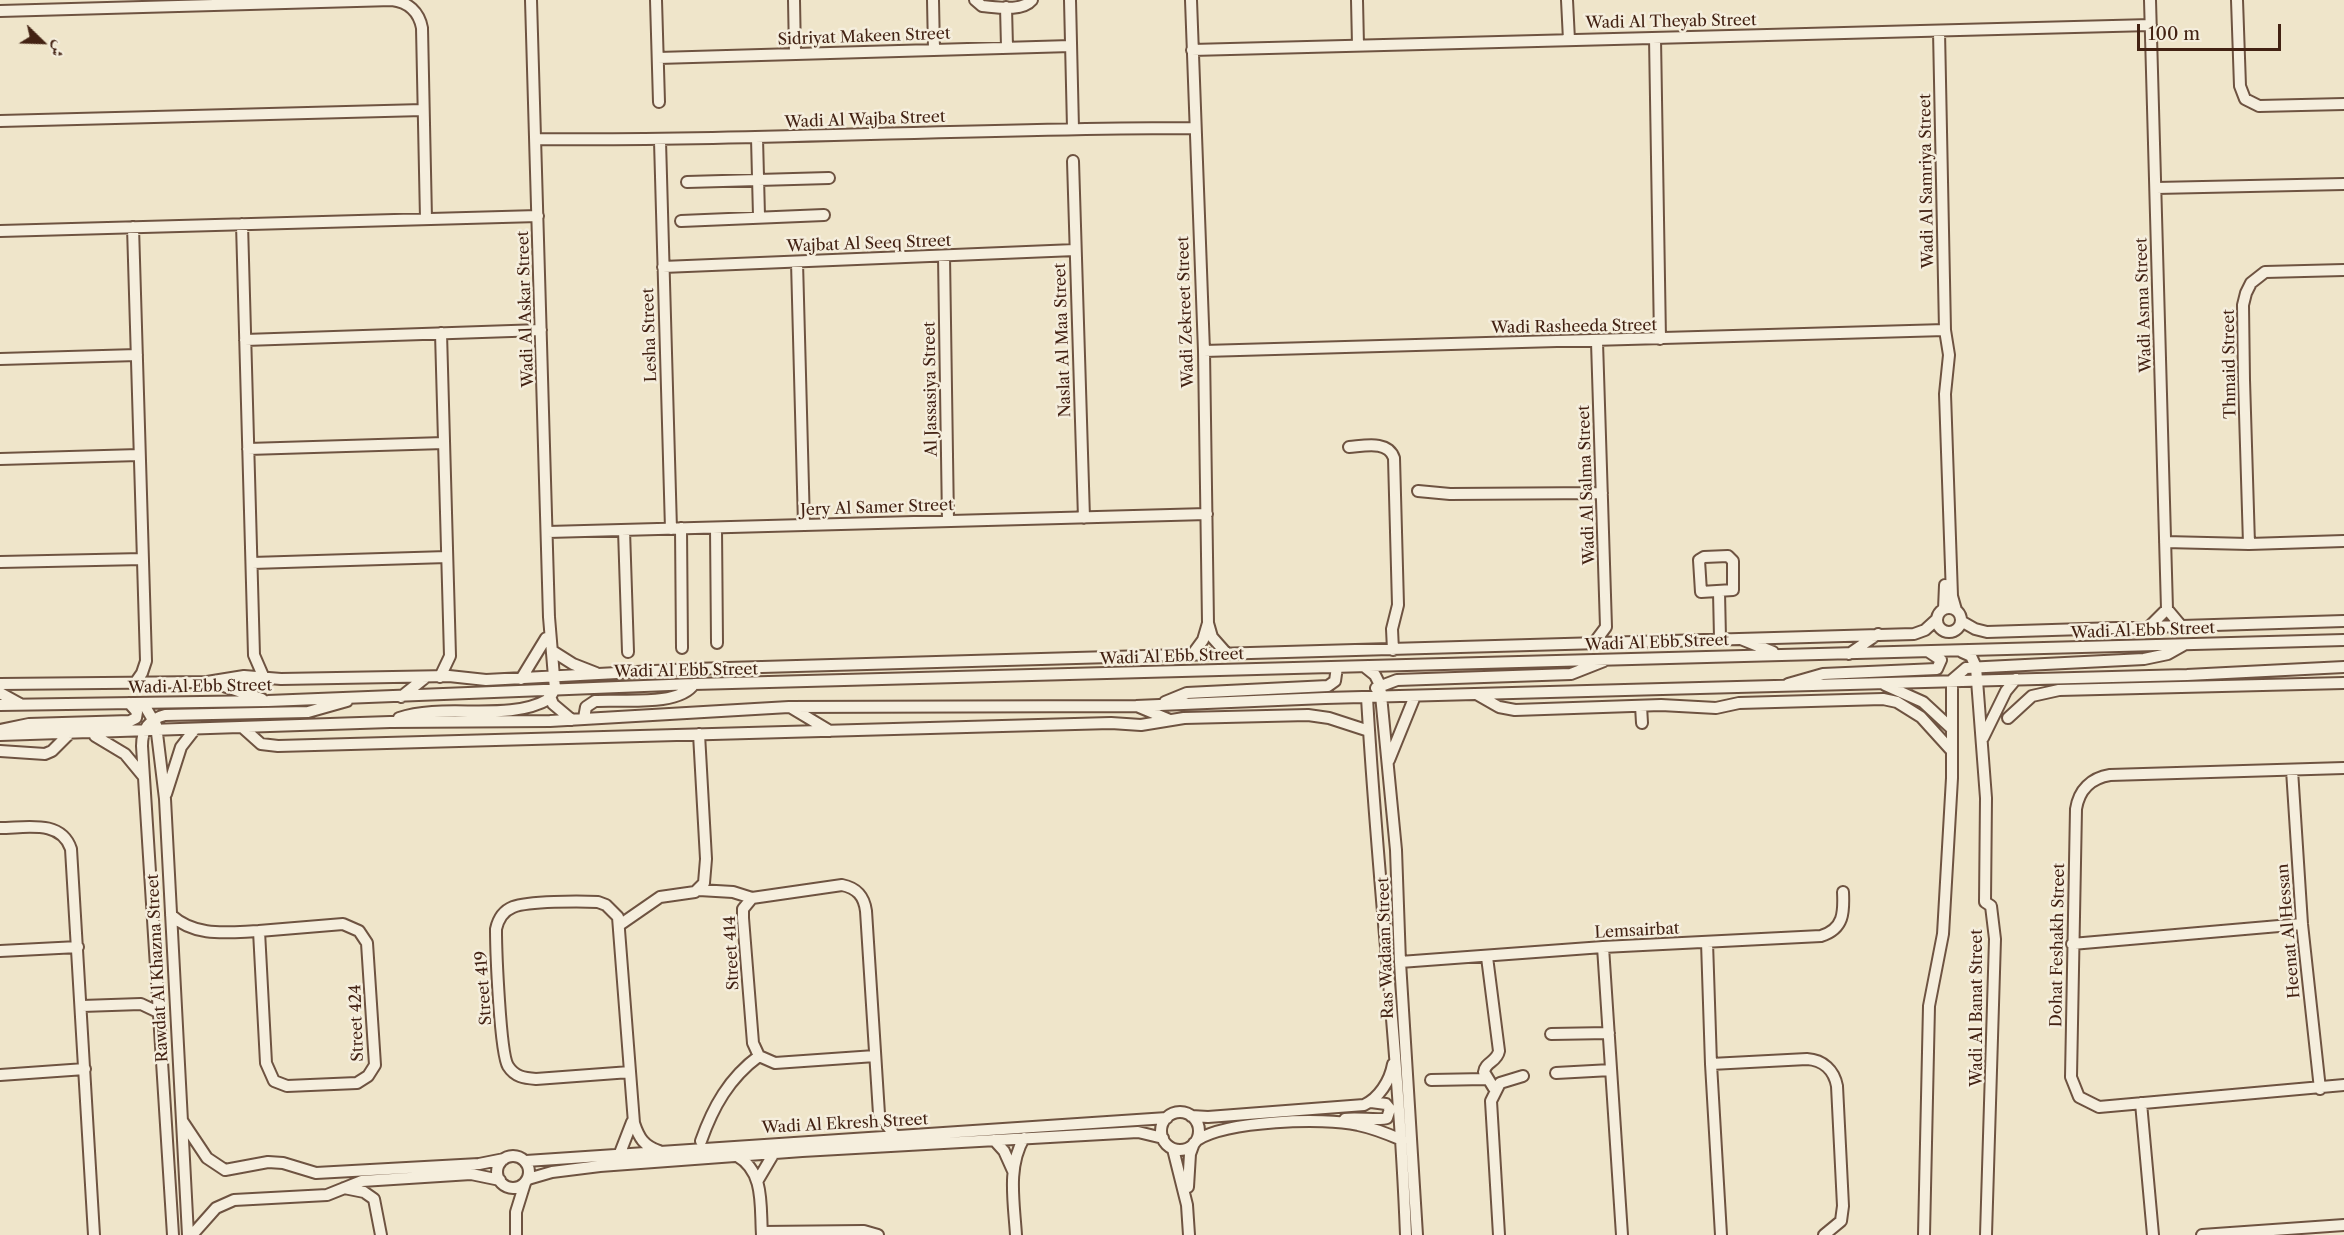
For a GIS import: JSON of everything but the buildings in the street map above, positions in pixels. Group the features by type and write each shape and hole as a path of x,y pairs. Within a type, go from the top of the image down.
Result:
{"street":[{"name":"Wadi Al Askar Street","path":"531,0 549,617 554,652 551,693"},
{"path":"656,0 659,102"},
{"path":"794,0 795,54"},
{"path":"933,0 934,50"},
{"path":"975,0 982,6 1006,7 1025,6 1032,0"},
{"path":"1070,0 1073,128"},
{"name":"Wadi Zekreet Street","path":"1191,0 1204,351 1208,623 1212,637 1227,654"},
{"path":"1357,0 1358,45"},
{"path":"1568,0 1569,40"},
{"name":"Wadi Asma Street","path":"2150,0 2167,609"},
{"path":"2237,0 2240,86 2245,99 2259,106 2344,104"},
{"path":"0,11 398,1 412,8 421,22 426,219"},
{"path":"1006,7 1007,47"},
{"name":"Wadi Al Theyab Street","path":"1192,50 2151,25"},
{"name":"Wadi Al Samriya Street","path":"1939,31 1945,330 1940,396 1944,609"},
{"path":"1655,38 1660,339"},
{"name":"Sidriyat Makeen Street","path":"658,58 1071,46"},
{"path":"0,121 423,110"},
{"name":"Wadi Al Wajba Street","path":"536,140 660,141 1073,128 1194,128"},
{"path":"757,138 759,216"},
{"name":"Lesha Street","path":"660,141 663,267 682,648"},
{"name":"Naslat Al Maa Street","path":"1073,161 1084,518"},
{"path":"687,182 829,178"},
{"path":"2156,188 2344,184"},
{"path":"681,221 824,215"},
{"path":"0,231 538,216"},
{"path":"242,224 254,655 264,678"},
{"path":"133,227 146,661 152,676 160,683"},
{"name":"Wajbat Al Seeq Street","path":"663,267 1075,250"},
{"name":"Al Jassasiya Street","path":"944,256 948,521"},
{"path":"797,262 804,525"},
{"name":"Thmaid Street","path":"2249,544 2244,359 2246,293 2251,283 2265,272 2344,270"},
{"path":"245,340 541,330"},
{"name":"Wadi Al Samriya Street","path":"1945,330 1949,355 1946,394 1952,596 1956,610"},
{"name":"Wadi Rasheeda Street","path":"1204,351 1598,342 1945,330"},
{"path":"441,333 450,657 460,676"},
{"name":"Wadi Al Salma Street","path":"1598,342 1606,627"},
{"path":"0,359 136,355"},
{"path":"248,449 444,443"},
{"path":"1349,447 1382,446 1391,451 1394,458 1398,604 1392,629 1393,650"},
{"path":"0,459 140,454"},
{"path":"1418,491 1450,494 1602,494"},
{"name":"Jery Al Samer Street","path":"548,532 1207,514"},
{"path":"716,528 717,643"},
{"path":"624,530 628,652"},
{"path":"2165,542 2249,544 2344,541"},
{"path":"1728,556 1733,559 1734,588 1719,592 1703,593 1700,590 1698,564 1702,558 1728,556"},
{"path":"252,563 447,557"},
{"path":"0,562 143,559"},
{"path":"1719,592 1720,638"},
{"path":"0,684 207,682 244,676 264,678 460,676 482,681 692,669 1920,633 1930,627 1944,609 1956,610 1961,621 1975,629 1987,632 2344,621"},
{"path":"2148,628 2167,609 2182,627"},
{"name":"Wadi Al Askar Street","path":"549,617 546,638 551,677"},
{"path":"1937,619 1942,630 1950,632 1958,628 1961,621"},
{"path":"2314,622 2342,640"},
{"name":"Wadi Zekreet Street","path":"1192,655 1203,640 1208,623"},
{"path":"1594,643 1606,627 1621,642"},
{"path":"1849,654 1878,634"},
{"path":"521,679 546,638"},
{"path":"1740,638 1779,654"},
{"name":"Wadi Al Ebb Street","path":"0,705 268,701 551,693 694,684 2342,640"},
{"path":"1952,680 1962,670 1976,667 2144,659 2168,654 2186,644"},
{"path":"1462,663 1485,647"},
{"path":"1958,651 1971,656 1976,667"},
{"path":"554,652 573,664 603,675"},
{"path":"1782,687 1798,680 1823,674 1937,669 1941,660 1927,652"},
{"path":"1242,654 1278,669"},
{"path":"244,676 254,655"},
{"path":"1140,673 1175,655"},
{"path":"440,677 450,657"},
{"path":"1367,697 1380,685 1397,680 1571,674 1594,667 1605,660"},
{"path":"135,683 146,661"},
{"path":"0,735 90,734 390,722 572,720 789,707 1136,706 1325,698 2187,675 2344,666"},
{"path":"1162,704 1187,693 1328,686 1335,681 1337,667"},
{"path":"1365,667 1375,675 1380,685"},
{"name":"Wadi Al Banat Street","path":"1976,667 1983,738 1985,902 1991,906 1995,976 1986,1235"},
{"path":"692,669 750,684"},
{"path":"401,697 426,677"},
{"path":"1983,738 2002,698 2016,679"},
{"name":"Wadi Al Banat Street","path":"1924,1235 1929,1006 1943,934 1952,778 1950,727 1952,680"},
{"path":"207,682 224,685 268,701"},
{"path":"1879,683 1923,702 1950,727"},
{"path":"2008,718 2023,702 2050,690 2344,683"},
{"path":"584,718 586,707 595,700 674,697 690,691 694,684"},
{"name":"Ras Wadaan Street","path":"1380,685 1398,872 1400,962 1417,1235"},
{"path":"1680,706 1706,689"},
{"path":"0,693 20,704"},
{"path":"390,722 420,712 524,708 551,693 557,709 572,720"},
{"path":"1478,694 1499,707 1509,710 1641,706 1716,708 1739,703 1883,699 1910,708 1950,749"},
{"path":"1388,767 1415,696"},
{"name":"Ras Wadaan Street","path":"1367,697 1402,1140 1406,1235"},
{"path":"143,732 155,719 171,715 308,712 327,708 353,698"},
{"path":"1298,715 1325,698"},
{"name":"Rawdat Al Khazna Street","path":"143,703 155,719 165,799 167,877 190,1235"},
{"path":"0,730 29,724 130,721 136,718 137,712 129,704"},
{"path":"1136,706 1170,720"},
{"path":"1641,706 1642,723"},
{"path":"789,707 830,731"},
{"path":"242,727 254,740 278,746 1111,723 1141,725 1184,718 1298,715 1329,718 1369,731"},
{"path":"165,799 181,747 195,729"},
{"name":"Rawdat Al Khazna Street","path":"143,732 173,1235"},
{"path":"0,752 21,751 45,754 52,752 69,734"},
{"path":"90,734 117,747 133,761 144,777"},
{"path":"699,734 706,859 705,878 699,890"},
{"name":"Dohat Feshakh Street","path":"2344,768 2110,775 2092,781 2079,796 2076,809 2071,1077 2074,1091 2085,1102 2099,1107 2344,1086"},
{"name":"Heenat Al Hessan","path":"2292,770 2302,924 2320,1089"},
{"path":"0,828 46,827 57,831 66,839 70,849 82,1006 94,1235"},
{"path":"151,878 167,877"},
{"name":"Street 414","path":"759,1056 753,1043 743,909 752,898 842,885 850,886 862,896 866,911 879,1114 870,1138"},
{"path":"659,1151 652,1149 639,1138 634,1116 621,924 660,897 699,890 733,892 752,898"},
{"name":"Lemsairbat","path":"1400,962 1829,934 1840,923 1843,916 1843,892"},
{"name":"Street 419","path":"621,924 613,910 598,902 521,905 502,916 498,922 496,937 505,1061 515,1074 536,1079 630,1072"},
{"name":"Street 424","path":"171,915 190,928 210,932 259,931 343,924 351,926 363,936 369,951 376,1058 373,1071 363,1080 350,1084 287,1086 270,1076 266,1063 259,931"},
{"path":"2072,944 2302,924"},
{"path":"172,940 178,933 190,928"},
{"path":"1707,942 1711,1064 1721,1235"},
{"path":"0,951 78,946"},
{"path":"1603,947 1622,1235"},
{"path":"1487,957 1499,1051 1496,1058 1484,1069 1486,1079 1495,1090"},
{"path":"141,1004 159,990"},
{"path":"82,1006 141,1004 160,1013"},
{"path":"1551,1034 1609,1033"},
{"path":"1371,1102 1388,1080 1395,1055"},
{"path":"701,1141 723,1093 743,1069 759,1056 775,1063 875,1056"},
{"path":"1711,1064 1807,1059 1822,1063 1830,1070 1837,1086 1844,1206 1841,1221 1824,1235"},
{"path":"0,1075 85,1069"},
{"path":"1556,1073 1611,1070"},
{"path":"1499,1235 1491,1108 1495,1090 1506,1080 1523,1076"},
{"path":"1431,1080 1486,1079"},
{"path":"1173,1149 1183,1150 1196,1142 1234,1127 1362,1117 1381,1120 1387,1118 1390,1109 1386,1104 1371,1102 1353,1108 1191,1116 1181,1113 1167,1118 1162,1128 1163,1138 1173,1149 1187,1205"},
{"path":"2141,1103 2153,1235"},
{"path":"879,1114 895,1136"},
{"path":"620,1153 630,1133 634,1116"},
{"path":"1189,1235 1187,1205 1189,1165 1199,1130 1191,1116"},
{"name":"Wadi Al Ekresh Street","path":"526,1161 1167,1118"},
{"path":"182,1119 207,1158 225,1170 276,1162 312,1173 327,1173 479,1164 513,1155 526,1161 530,1170 516,1212 516,1235"},
{"path":"1327,1121 1358,1125 1402,1140"},
{"name":"Wadi Al Ekresh Street","path":"526,1181 575,1169 774,1153 1138,1132 1163,1138"},
{"path":"1016,1235 1013,1171 1024,1138"},
{"path":"994,1140 1004,1151 1013,1171"},
{"path":"758,1180 774,1153"},
{"path":"737,1156 748,1163 758,1180 762,1234 864,1231 878,1235"},
{"path":"504,1158 498,1166 516,1212"},
{"path":"190,1235 216,1208 229,1201 327,1195 362,1181 471,1174 516,1188 526,1181"},
{"path":"344,1188 364,1192 374,1200 381,1235"},
{"path":"2202,1235 2337,1228"}]}
